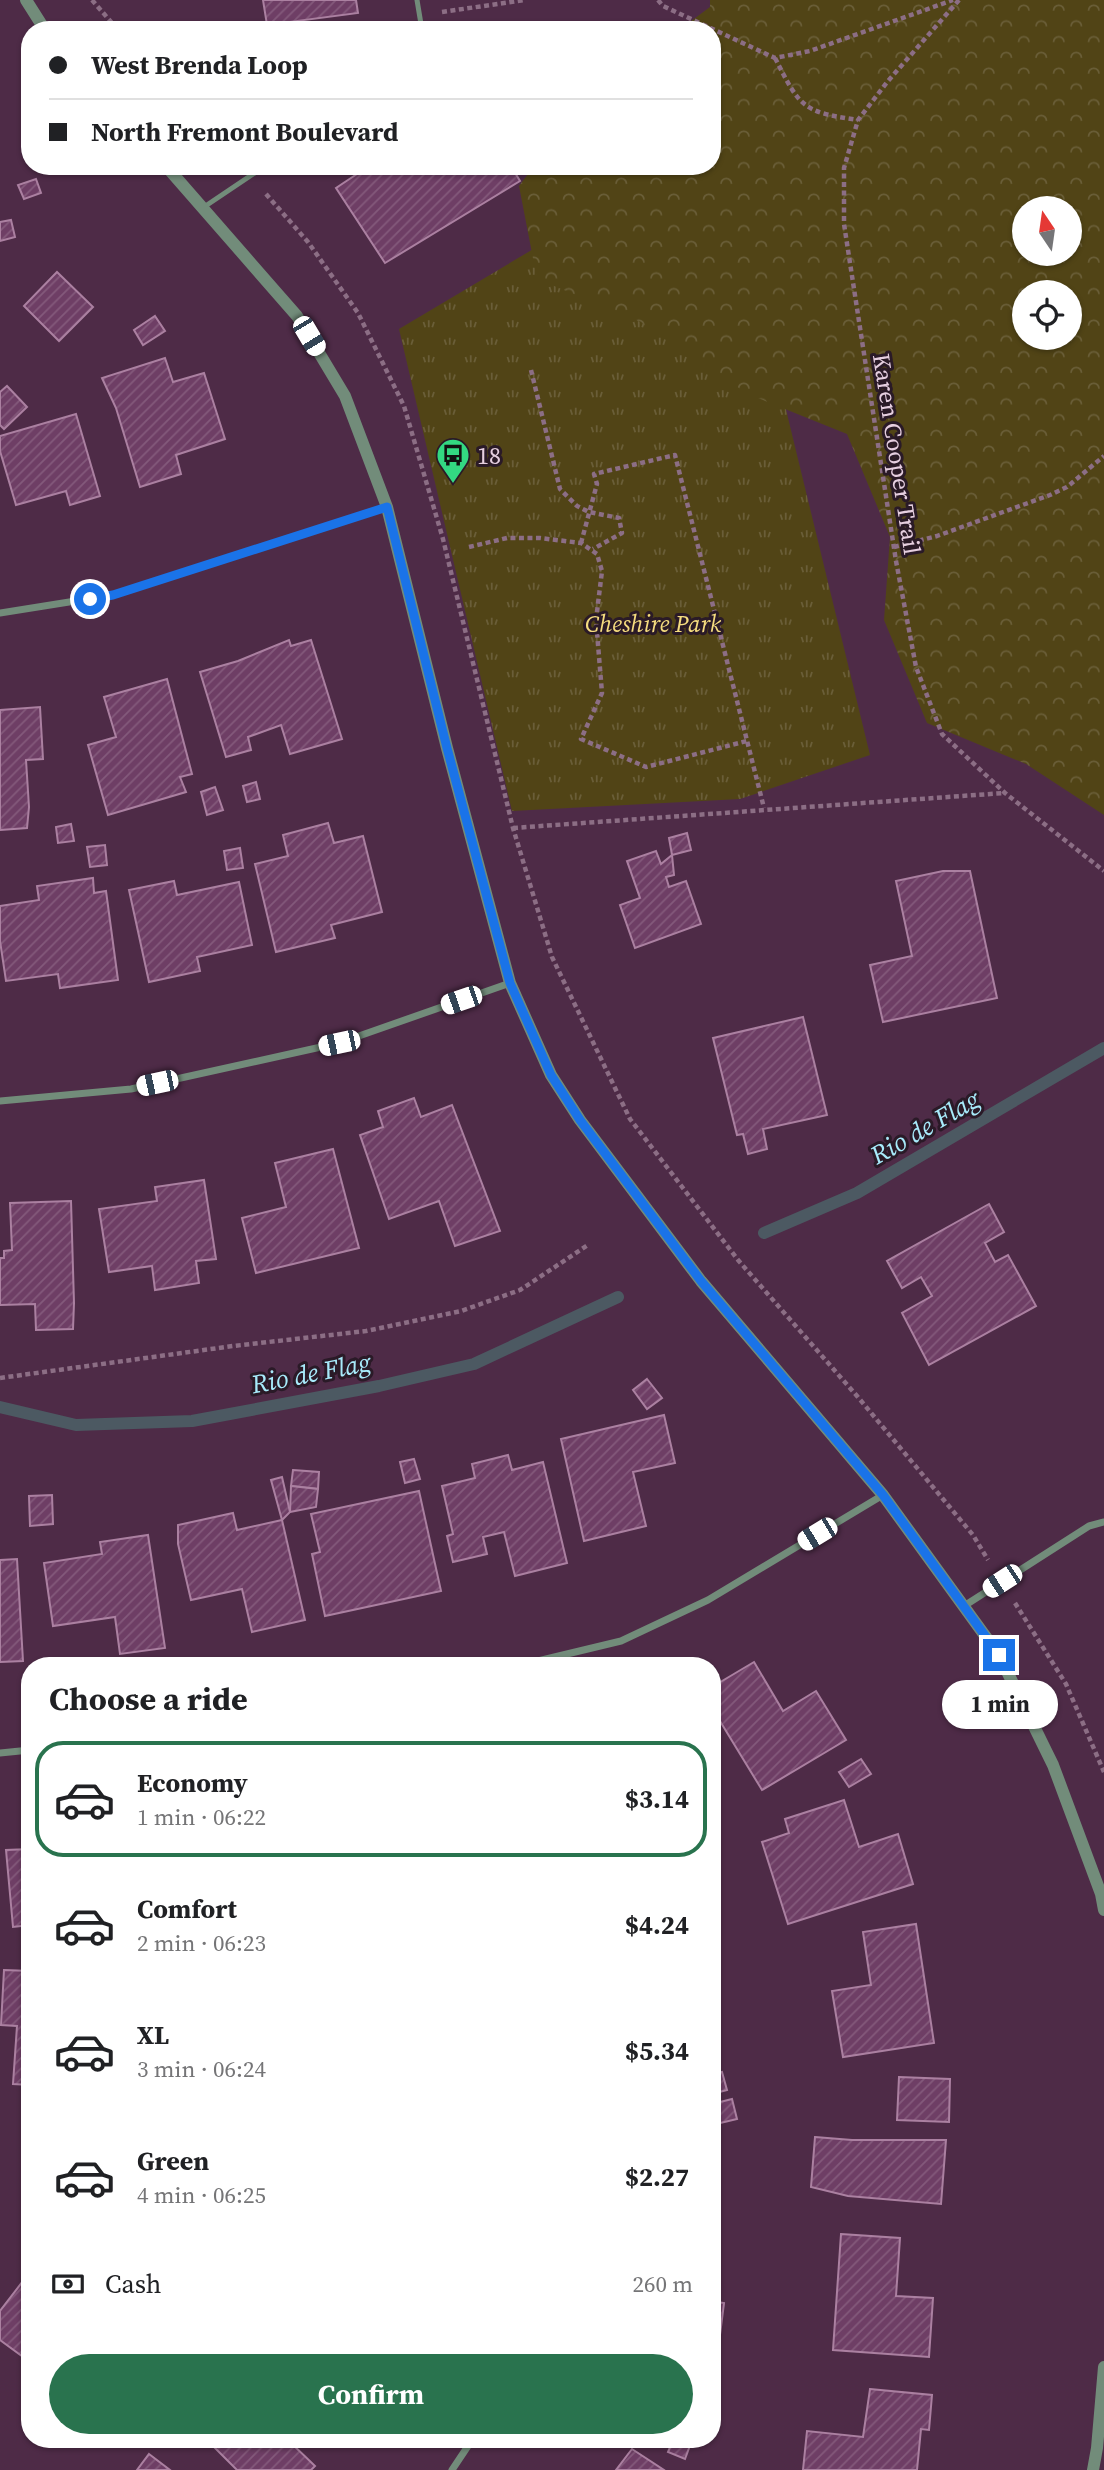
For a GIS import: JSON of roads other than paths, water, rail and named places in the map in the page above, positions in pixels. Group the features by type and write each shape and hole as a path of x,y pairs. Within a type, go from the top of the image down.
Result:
{"street":[{"path":"26,0 39,21"},
{"path":"174,175 297,316 345,396 387,507 447,748 510,983 551,1075 580,1120 701,1281 883,1495 999,1655 1053,1765 1101,1894 1104,1910"},
{"path":"0,613 113,595 387,507"},
{"path":"0,1101 131,1089 339,1043 510,983"},
{"path":"554,1657 621,1641 708,1600 883,1495"},
{"path":"964,1606 1089,1526 1104,1522"},
{"path":"0,1753 21,1752"},
{"path":"1093,2470 1101,2448 1104,2367"},
{"path":"452,2470 467,2448"}],"lane":[{"path":"418,0 420,21"},
{"path":"203,208 252,175"}],"waterway":[{"name":"Rio de Flag","path":"764,1233 857,1193 1104,1048"},
{"name":"Rio de Flag","path":"0,1407 76,1425 192,1421 379,1386 474,1364 618,1297"}],"place":[{"name":"18","path":"453,485"}],"park label":[{"name":"Cheshire Park","path":"653,623"}]}
